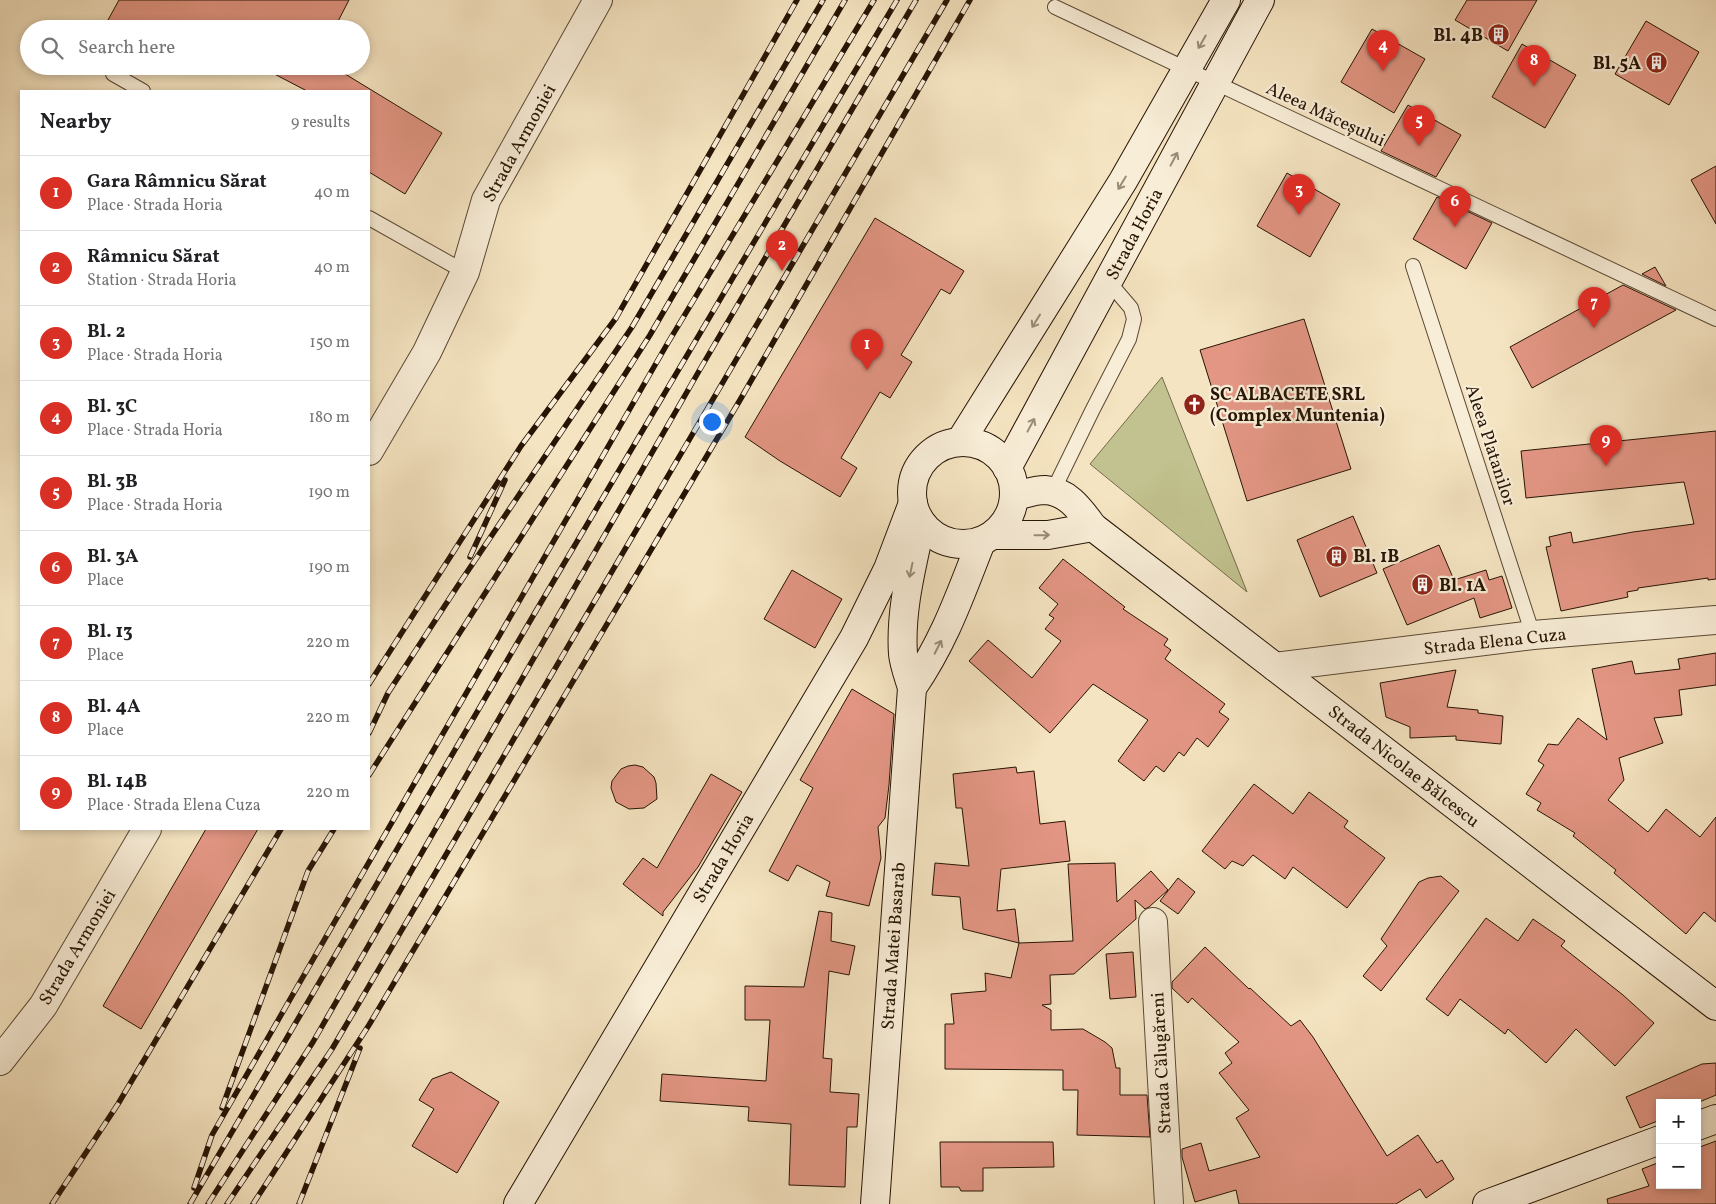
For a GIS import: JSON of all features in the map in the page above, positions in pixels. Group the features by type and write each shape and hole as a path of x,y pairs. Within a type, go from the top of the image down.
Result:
{"street":[{"name":"Strada Armoniei","path":"370,449 427,352 465,272 486,200 598,0"},
{"name":"Strada Horia","path":"960,442 1118,189 1226,0"},
{"name":"Strada Horia","path":"1008,468 1260,0"},
{"path":"987,538 1008,518 1014,504 1013,481 1008,468 999,457 987,448 974,443 960,442 939,448 923,462 914,481 917,513 931,534 951,543 966,544 987,538 1048,535 1092,527"},
{"path":"1014,496 1044,490 1053,491"},
{"name":"Strada Nicolae Bălcescu","path":"1053,491 1067,497 1080,509 1092,527 1716,1006"},
{"name":"Strada Horia","path":"518,1204 854,638 917,513"},
{"name":"Strada Matei Basarab","path":"875,1204 912,688 903,656 904,623 917,513"},
{"name":"Strada Matei Basarab","path":"912,688 934,654 987,538"},
{"name":"Strada Elena Cuza","path":"1275,667 1533,636 1716,620"},
{"name":"Strada Armoniei","path":"0,1061 43,1006 146,830"},
{"name":"Strada Călugăreni","path":"1153,922 1169,1204"},
{"path":"1701,1125 1716,1119"},
{"path":"1487,1204 1656,1141"}],"lane":[{"name":"Aleea Măceșului","path":"1055,6 1716,319"},
{"path":"115,75 141,90"},
{"path":"370,219 465,272"},
{"name":"Aleea Platanilor","path":"1414,266 1533,636"},
{"path":"1053,491 1129,340 1134,319 1130,308 1108,281"}],"green space":[{"path":"1162,377 1247,592 1090,464"}],"building":[{"path":"119,0 349,0 339,20 108,20"},
{"name":"Bl. 4B","path":"1467,0 1537,0 1508,51 1455,20"},
{"name":"Bl. 5A","path":"1646,21 1699,52 1669,105 1615,74"},
{"path":"1372,29 1425,59 1394,113 1341,82"},
{"path":"1522,44 1576,75 1545,128 1492,97"},
{"path":"276,75 347,75 442,133 405,194 370,173 370,90 305,90"},
{"path":"1408,105 1461,135 1436,177 1381,151"},
{"path":"1716,166 1716,224 1691,180"},
{"path":"1287,173 1340,204 1310,257 1257,226"},
{"path":"1437,197 1492,223 1466,269 1413,239"},
{"path":"875,218 964,271 950,294 941,289 901,355 912,362 890,398 880,392 841,458 857,468 840,497 780,461 745,437"},
{"path":"1655,267 1666,286 1642,274"},
{"path":"1623,285 1676,310 1532,388 1510,347"},
{"path":"1304,319 1351,469 1247,501 1200,350"},
{"path":"1716,431 1716,579 1708,580 1708,578 1638,588 1638,590 1627,592 1628,597 1561,611 1546,547 1551,546 1549,537 1571,532 1573,543 1633,532 1694,524 1684,482 1526,498 1521,451"},
{"name":"Bl. 1B","path":"1353,516 1377,573 1320,597 1297,540"},
{"name":"Bl. 1A","path":"1439,545 1454,580 1486,570 1489,580 1502,576 1512,608 1480,618 1474,598 1407,625 1383,569"},
{"path":"1063,559 1125,607 1123,609 1168,639 1164,645 1171,650 1165,659 1225,704 1219,712 1229,719 1208,747 1197,738 1184,756 1179,752 1164,772 1156,766 1144,781 1118,761 1148,720 1093,684 1050,733 969,661 988,640 1032,678 1061,641 1045,629 1054,618 1049,615 1058,604 1039,588"},
{"path":"792,570 842,599 815,648 764,619"},
{"path":"1716,653 1716,685 1679,690 1682,715 1654,718 1663,743 1619,758 1624,780 1608,800 1648,832 1666,809 1700,837 1716,817 1716,922 1704,912 1686,934 1614,873 1616,870 1573,836 1575,833 1537,810 1541,803 1526,794 1544,765 1538,761 1548,744 1558,745 1578,718 1607,740 1592,669 1632,661 1635,674 1680,669 1678,659"},
{"path":"1456,670 1447,707 1478,710 1478,713 1503,716 1501,744 1456,740 1456,736 1410,738 1410,727 1386,717 1380,683"},
{"path":"852,689 894,714 885,818 878,827 881,858 869,906 826,896 830,882 797,865 788,881 769,871 813,788 800,780"},
{"path":"635,765 643,767 654,777 657,799 644,808 629,809 616,802 611,788 612,781 621,769"},
{"path":"1016,767 1017,773 1034,771 1040,824 1065,821 1070,861 1001,869 997,911 1015,909 1019,943 963,929 960,897 932,895 935,863 969,866 962,808 956,808 953,774"},
{"path":"711,774 742,792 698,867 663,912 663,916 623,884 643,858 657,868"},
{"path":"1254,784 1293,814 1309,792 1348,821 1344,827 1385,858 1347,908 1293,867 1285,879 1253,855 1243,866 1232,861 1225,869 1202,851"},
{"path":"205,830 257,830 141,1029 103,1006"},
{"path":"1115,863 1117,902 1151,871 1168,890 1145,909 1135,900 1136,919 1074,974 1050,975 1051,1004 1042,1005 1051,1010 1051,1030 1083,1029 1112,1048 1116,1068 1120,1068 1120,1095 1147,1095 1150,1137 1077,1135 1078,1090 1063,1090 1063,1070 945,1069 945,1024 954,1024 951,994 986,991 985,973 1011,978 1019,943 1073,941 1068,864"},
{"path":"1441,876 1459,891 1381,991 1363,976 1387,946 1381,939 1419,882"},
{"path":"1178,878 1195,892 1178,914 1160,901"},
{"path":"819,911 832,913 831,941 855,946 849,975 829,971 823,1058 832,1059 830,1092 859,1094 857,1127 847,1127 845,1187 789,1185 791,1124 748,1121 749,1107 660,1101 662,1074 766,1081 770,1020 745,1020 745,986 804,987"},
{"path":"1486,918 1518,941 1533,919 1565,941 1561,946 1623,995 1654,1023 1615,1066 1576,1029 1546,1063 1508,1029 1505,1034 1460,999 1448,1016 1426,999"},
{"path":"1205,947 1291,1026 1300,1020 1313,1037 1387,1156 1418,1135 1437,1163 1442,1160 1454,1179 1426,1198 1420,1189 1396,1204 1239,1204 1236,1190 1195,1202 1182,1157 1182,1149 1201,1143 1209,1171 1260,1157 1236,1118 1249,1110 1219,1073 1232,1063 1225,1053 1239,1042 1192,998 1188,1003 1172,988 1172,982"},
{"path":"1133,952 1136,997 1110,999 1106,954"},
{"path":"1716,1063 1716,1095 1701,1101 1701,1099 1656,1099 1656,1122 1640,1128 1626,1097 1702,1064"},
{"path":"451,1072 499,1102 457,1173 412,1146 434,1109 419,1100 432,1079"},
{"path":"1716,1141 1716,1204 1608,1204 1607,1199 1649,1186 1642,1169 1656,1164 1656,1189 1701,1189 1701,1147"},
{"path":"940,1142 1053,1142 1054,1167 983,1168 983,1191 961,1191 959,1187 941,1187"}],"railway":[{"path":"370,682 521,446 616,318 797,0"},
{"path":"370,731 388,693 632,327 823,0"},
{"path":"370,773 650,335 845,0"},
{"path":"194,1188 212,1135 666,346 874,0"},
{"path":"190,1204 533,616 897,0"},
{"path":"208,1204 313,1042 699,371 916,0"},
{"path":"227,1204 332,1049 947,0"},
{"path":"253,1204 369,1025 740,400 970,0"},
{"path":"470,557 505,480"},
{"path":"52,1204 118,1104 280,830"},
{"path":"222,1108 308,871 333,830"},
{"path":"299,1204 360,1048"}],"place":[{"name":"Bl. 4B","path":"1499,35"},
{"name":"Bl. 5A","path":"1657,63"},
{"name":"Bl. 3C","path":"1383,71"},
{"name":"Bl. 4A","path":"1534,86"},
{"name":"Bl. 3B","path":"1419,146"},
{"name":"Bl. 2","path":"1299,215"},
{"name":"Bl. 3A","path":"1455,227"},
{"name":"Râmnicu Sărat","path":"782,271"},
{"name":"Bl. 13","path":"1594,328"},
{"name":"Gara Râmnicu Sărat","path":"867,370"},
{"name":"SC ALBACETE SRL (Complex Muntenia)","path":"1194,404"},
{"name":"Bl. 14B","path":"1606,466"},
{"name":"Bl. 1B","path":"1337,556"},
{"name":"Bl. 1A","path":"1423,585"}]}
